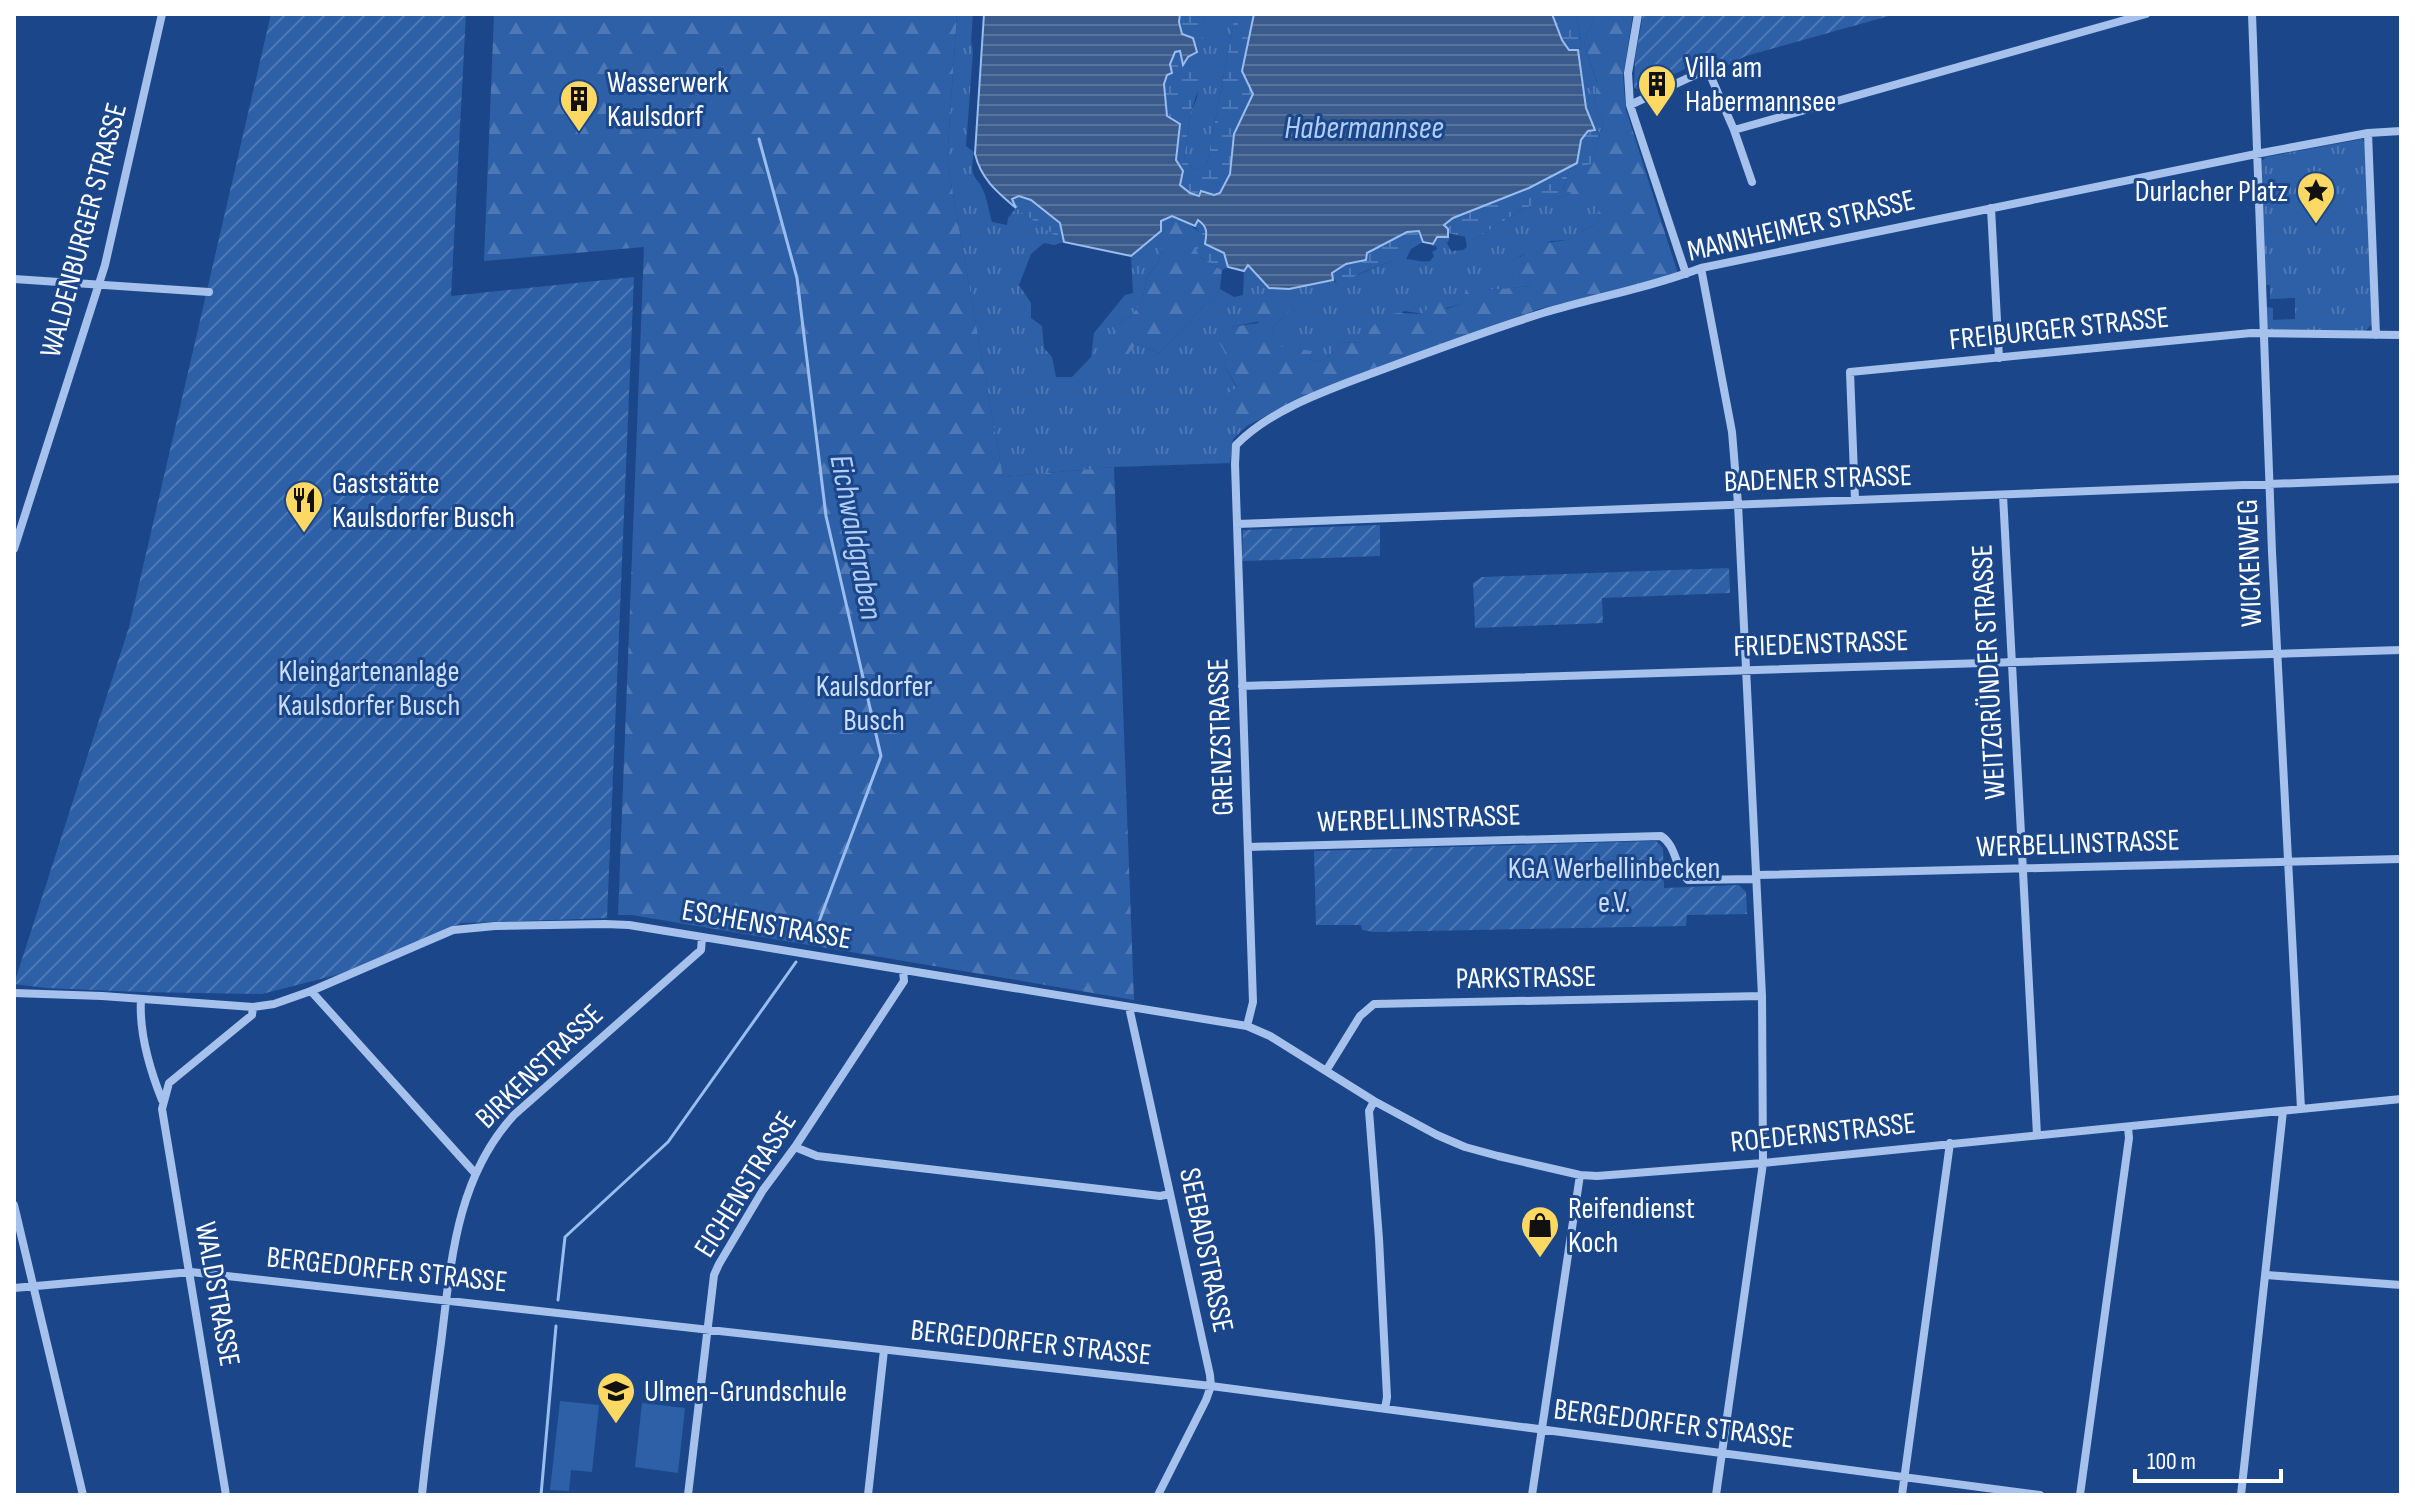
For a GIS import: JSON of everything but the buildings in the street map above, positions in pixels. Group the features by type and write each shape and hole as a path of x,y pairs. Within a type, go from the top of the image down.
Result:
{"street":[{"name":"WALDENBURGER STRASSE","path":"14,549 105,265 162,14"},
{"path":"1638,14 1628,73 1630,105 1686,274"},
{"path":"1734,130 2146,14"},
{"name":"WICKENWEG","path":"2252,14 2269,484 2301,1109"},
{"path":"1630,105 1699,73 1711,77 1752,182"},
{"name":"MANNHEIMER STRASSE","path":"1236,445 1262,424 1360,378 1544,313 1672,281 1701,268 2256,154 2368,133 2401,131"},
{"path":"2368,133 2376,335"},
{"path":"1991,208 1999,358"},
{"path":"1701,268 1732,432 1762,996 1763,1163 1716,1495"},
{"path":"14,279 209,292"},
{"name":"FREIBURGER STRASSE","path":"1855,500 1850,372 2251,333 2401,335"},
{"name":"GRENZSTRASSE","path":"1236,445 1253,1002 1247,1026"},
{"name":"BADENER STRASSE","path":"1237,524 2401,479"},
{"name":"WEITZGRÜNDER STRASSE","path":"2003,495 2037,1135"},
{"name":"FRIEDENSTRASSE","path":"1242,686 2401,650"},
{"name":"WERBELLINSTRASSE","path":"1248,847 1661,836 1671,846 1680,873 1688,880 2401,859"},
{"name":"ESCHENSTRASSE","path":"14,993 253,1007 274,1004 311,991 453,930 605,924 629,925 1247,1026 1280,1042"},
{"name":"BIRKENSTRASSE","path":"422,1495 457,1228 474,1172 492,1142 514,1115 701,950 702,938"},
{"name":"EICHENSTRASSE","path":"688,1495 714,1275 763,1190 795,1147 904,981 903,971"},
{"path":"311,991 474,1172"},
{"name":"PARKSTRASSE","path":"1326,1071 1360,1016 1374,1004 1762,996"},
{"name":"WALDSTRASSE","path":"141,999 140,1013 154,1081 162,1100 161,1117 191,1272 226,1495"},
{"path":"162,1100 169,1083 252,1015 253,1007"},
{"name":"SEEBADSTRASSE","path":"1129,1007 1211,1386"},
{"name":"ROEDERNSTRASSE","path":"1280,1042 1374,1101 1465,1147 1580,1175 1597,1176 1763,1163 2401,1099"},
{"path":"1374,1101 1369,1111 1379,1239 1387,1397 1385,1409"},
{"path":"2241,1495 2283,1111"},
{"path":"2080,1495 2129,1138 2128,1127"},
{"path":"1902,1495 1950,1143"},
{"path":"795,1147 817,1156 1144,1194 1170,1194"},
{"path":"1532,1495 1580,1175"},
{"path":"14,1205 83,1495"},
{"name":"BERGEDORFER STRASSE","path":"14,1288 191,1272 1211,1386 2040,1495"},
{"path":"2266,1275 2401,1285"},
{"path":"868,1495 884,1350"},
{"path":"1158,1495 1211,1386"}],"green space":[{"name":"Kleingartenanlage Kaulsdorfer Busch","path":"271,14 466,14 451,296 634,277 607,918 461,923 344,973 262,994 141,992 14,984 129,627"},
{"name":"Kaulsdorfer Busch","path":"494,14 957,14 947,160 1003,477 1114,467 1134,1000 618,915 644,247 484,261"},
{"path":"957,14 973,14 966,146 974,152 973,174 983,189 992,222 1007,225 1016,208 1064,242 1054,245 1044,243 1031,254 1019,285 1031,303 1031,318 1042,326 1044,348 1052,357 1056,377 1072,377 1091,357 1094,333 1125,295 1133,293 1131,256 1155,237 1162,248 1158,263 1147,276 1142,302 1131,316 1111,328 1136,344 1159,353 1220,289 1234,297 1243,295 1244,271 1248,265 1269,288 1289,289 1333,280 1337,284 1398,260 1430,261 1434,256 1432,252 1437,249 1432,246 1437,237 1450,238 1447,243 1451,251 1463,250 1467,247 1465,236 1475,239 1524,208 1572,193 1598,204 1599,222 1567,240 1551,241 1507,263 1531,286 1489,290 1467,287 1461,304 1424,314 1404,311 1362,343 1339,342 1324,359 1310,362 1312,351 1277,347 1272,332 1276,323 1286,316 1231,327 1224,365 1237,388 1225,396 1247,426 1233,439 1230,463 1114,467 1003,477 947,160"},
{"path":"1180,14 1204,14 1200,84 1190,114 1184,159 1194,170 1207,164 1235,14 1254,14 1246,48 1245,77 1253,94 1234,134 1230,174 1220,193 1200,196 1180,185 1176,160 1179,124 1167,116 1164,84 1175,52 1180,51 1181,60"},
{"path":"1204,14 1235,14 1207,164 1194,170 1184,159 1190,114 1197,98"},
{"path":"1552,14 1576,14 1582,48 1569,50"},
{"path":"1576,14 1595,14 1584,43 1597,83 1594,105 1604,121 1600,133 1589,118 1583,95 1578,50 1582,47"},
{"path":"1595,14 1633,14 1623,77 1626,110 1678,274 1539,309 1408,356 1279,409 1247,426 1242,423 1224,396 1237,387 1224,365 1225,353 1217,338 1231,327 1259,323 1248,309 1259,294 1290,305 1286,316 1276,323 1272,332 1277,346 1312,351 1310,362 1316,361 1328,357 1339,342 1362,343 1373,326 1384,317 1396,313 1423,314 1432,302 1443,301 1446,309 1461,304 1467,286 1473,284 1489,290 1531,286 1506,263 1524,255 1532,245 1567,240 1599,222 1598,204 1563,191 1570,169 1591,163 1604,121 1594,105 1597,82 1584,43"},
{"path":"1643,14 1896,14 1746,56 1722,68 1716,54 1641,90 1634,88 1635,59"},
{"path":"1588,131 1600,133 1591,164 1570,169 1563,190 1572,193 1524,208 1475,239 1448,233 1444,225 1453,218 1570,168 1577,163 1581,140"},
{"name":"Durlacher Platz","path":"2362,139 2366,144 2373,323 2365,331 2273,331 2266,327 2265,307 2273,308 2273,320 2295,319 2295,298 2270,299 2270,285 2264,285 2262,161 2266,157"},
{"path":"1019,195 1031,200 1060,223 1064,242 1016,208 1012,199"},
{"path":"1172,216 1181,218 1199,232 1199,257 1222,270 1220,289 1159,353 1136,344 1122,362 1108,353 1117,333 1111,328 1131,316 1142,302 1147,276 1158,263 1162,248 1155,237 1161,231 1161,222"},
{"path":"1198,220 1206,230 1205,244 1224,253 1228,267 1222,270 1199,257 1193,241 1199,232 1195,226"},
{"path":"1419,231 1423,242 1411,249 1406,259 1377,266 1337,284 1331,273 1346,264 1366,260 1367,253 1392,239"},
{"path":"1380,525 1380,556 1242,561 1243,530"},
{"path":"1729,568 1730,593 1602,598 1603,623 1475,628 1473,583 1482,577"},
{"name":"KGA Werbellinbecken e.V.","path":"1656,841 1663,848 1664,888 1739,885 1746,892 1747,914 1687,915 1686,926 1374,932 1362,930 1361,925 1316,925 1314,851"},
{"path":"560,1401 599,1405 592,1472 571,1470 569,1491 550,1490"},
{"path":"642,1403 685,1408 678,1473 635,1467"}],"water":[{"name":"Habermannsee","path":"984,14 1180,14 1182,34 1193,38 1197,52 1188,57 1183,65 1180,51 1175,52 1170,64 1172,73 1167,75 1164,84 1167,116 1180,124 1176,160 1183,171 1180,185 1199,196 1201,191 1214,195 1220,193 1230,174 1234,134 1253,94 1242,71 1254,14 1552,14 1569,50 1578,50 1586,108 1595,130 1588,131 1581,140 1577,163 1529,188 1453,218 1444,225 1448,229 1448,237 1437,237 1433,244 1423,242 1419,231 1407,232 1367,253 1366,260 1346,264 1332,273 1333,280 1289,289 1269,288 1248,265 1244,271 1228,267 1224,253 1205,244 1206,230 1198,220 1195,226 1172,216 1161,221 1161,231 1131,256 1064,242 1060,223 1031,200 1019,196 1012,199 1016,208 996,190 981,171 975,154"}],"waterway":[{"name":"Eichwaldgraben","path":"759,139 797,278 826,516 881,756 814,935"},
{"name":"Eichwaldgraben","path":"558,1300 565,1237 668,1142 796,962"},
{"name":"Eichwaldgraben","path":"541,1495 556,1326"}],"place":[{"name":"Villa am Habermannsee","path":"1657,118"},
{"name":"Wasserwerk Kaulsdorf","path":"579,133"},
{"name":"Durlacher Platz","path":"2316,225"},
{"name":"Gaststätte Kaulsdorfer Busch","path":"304,534"},
{"name":"Reifendienst Koch","path":"1540,1259"},
{"name":"Ulmen-Grundschule","path":"616,1425"}]}
